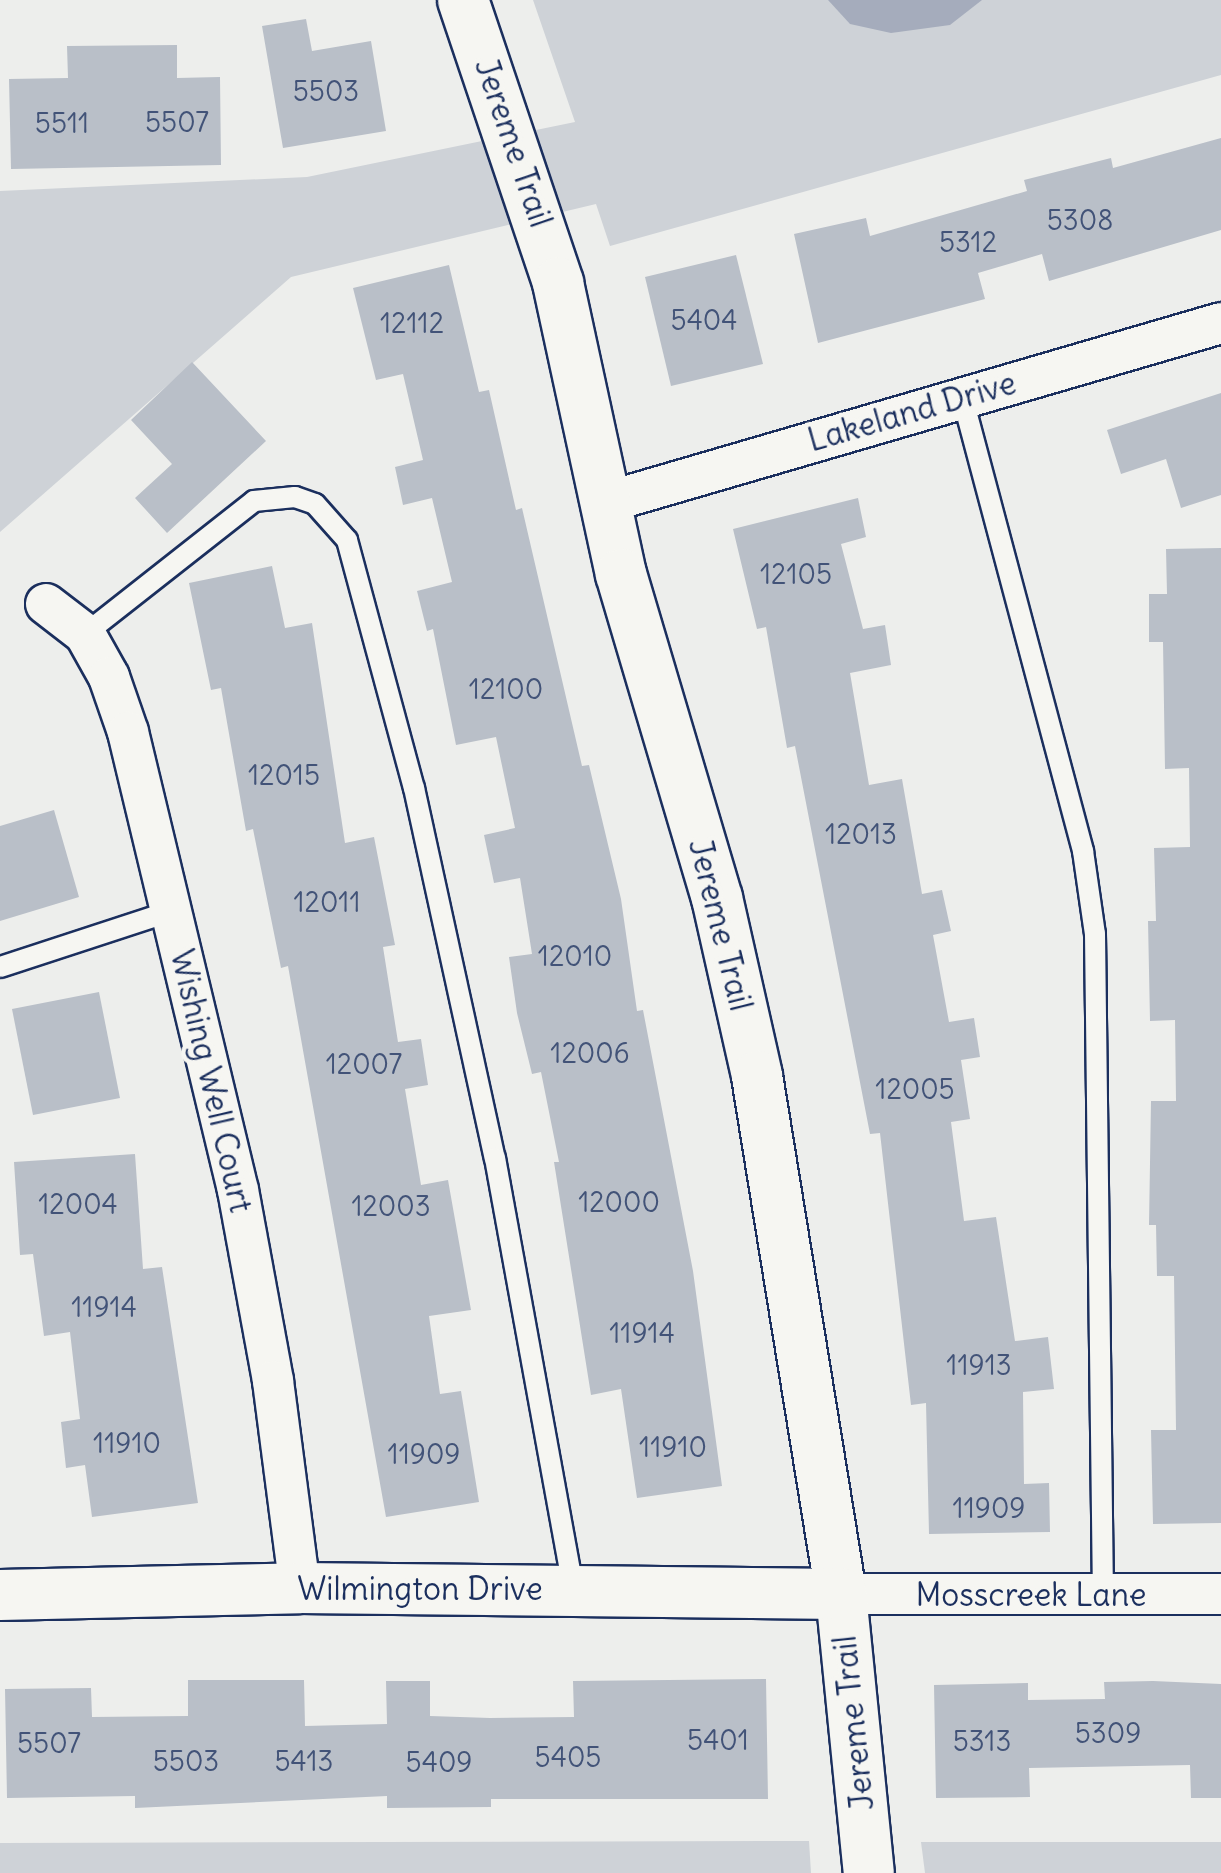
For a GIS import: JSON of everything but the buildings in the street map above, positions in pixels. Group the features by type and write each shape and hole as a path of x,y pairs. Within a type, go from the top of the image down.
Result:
{"street":[{"name":"Jereme Trail","path":"462,0 534,194 604,503 718,898 753,1058 840,1594 869,1873"},
{"name":"Lakeland Drive","path":"604,503 962,396 1221,324"},
{"name":"Wishing Well Court","path":"46,604 85,634 109,677 128,732 238,1190 274,1381 300,1588"},
{"name":"Wilmington Drive","path":"0,1595 300,1588 840,1594"},
{"name":"Mosscreek Lane","path":"840,1594 1221,1594"}],"lane":[{"path":"962,396 1083,852 1095,934 1103,1596"},
{"path":"85,634 254,501 295,497 315,504 346,540 414,788 496,1158 573,1590"},
{"path":"0,967 172,911"}],"shaded area":[{"path":"533,0 1221,0 1221,75 610,246 596,204 291,277 0,532 0,191 307,177 575,122"},
{"path":"809,1841 811,1873 0,1873 0,1843"},
{"path":"921,1842 1221,1842 1221,1873 925,1873"}],"water":[{"path":"828,0 982,0 950,25 891,33 850,24"}]}
